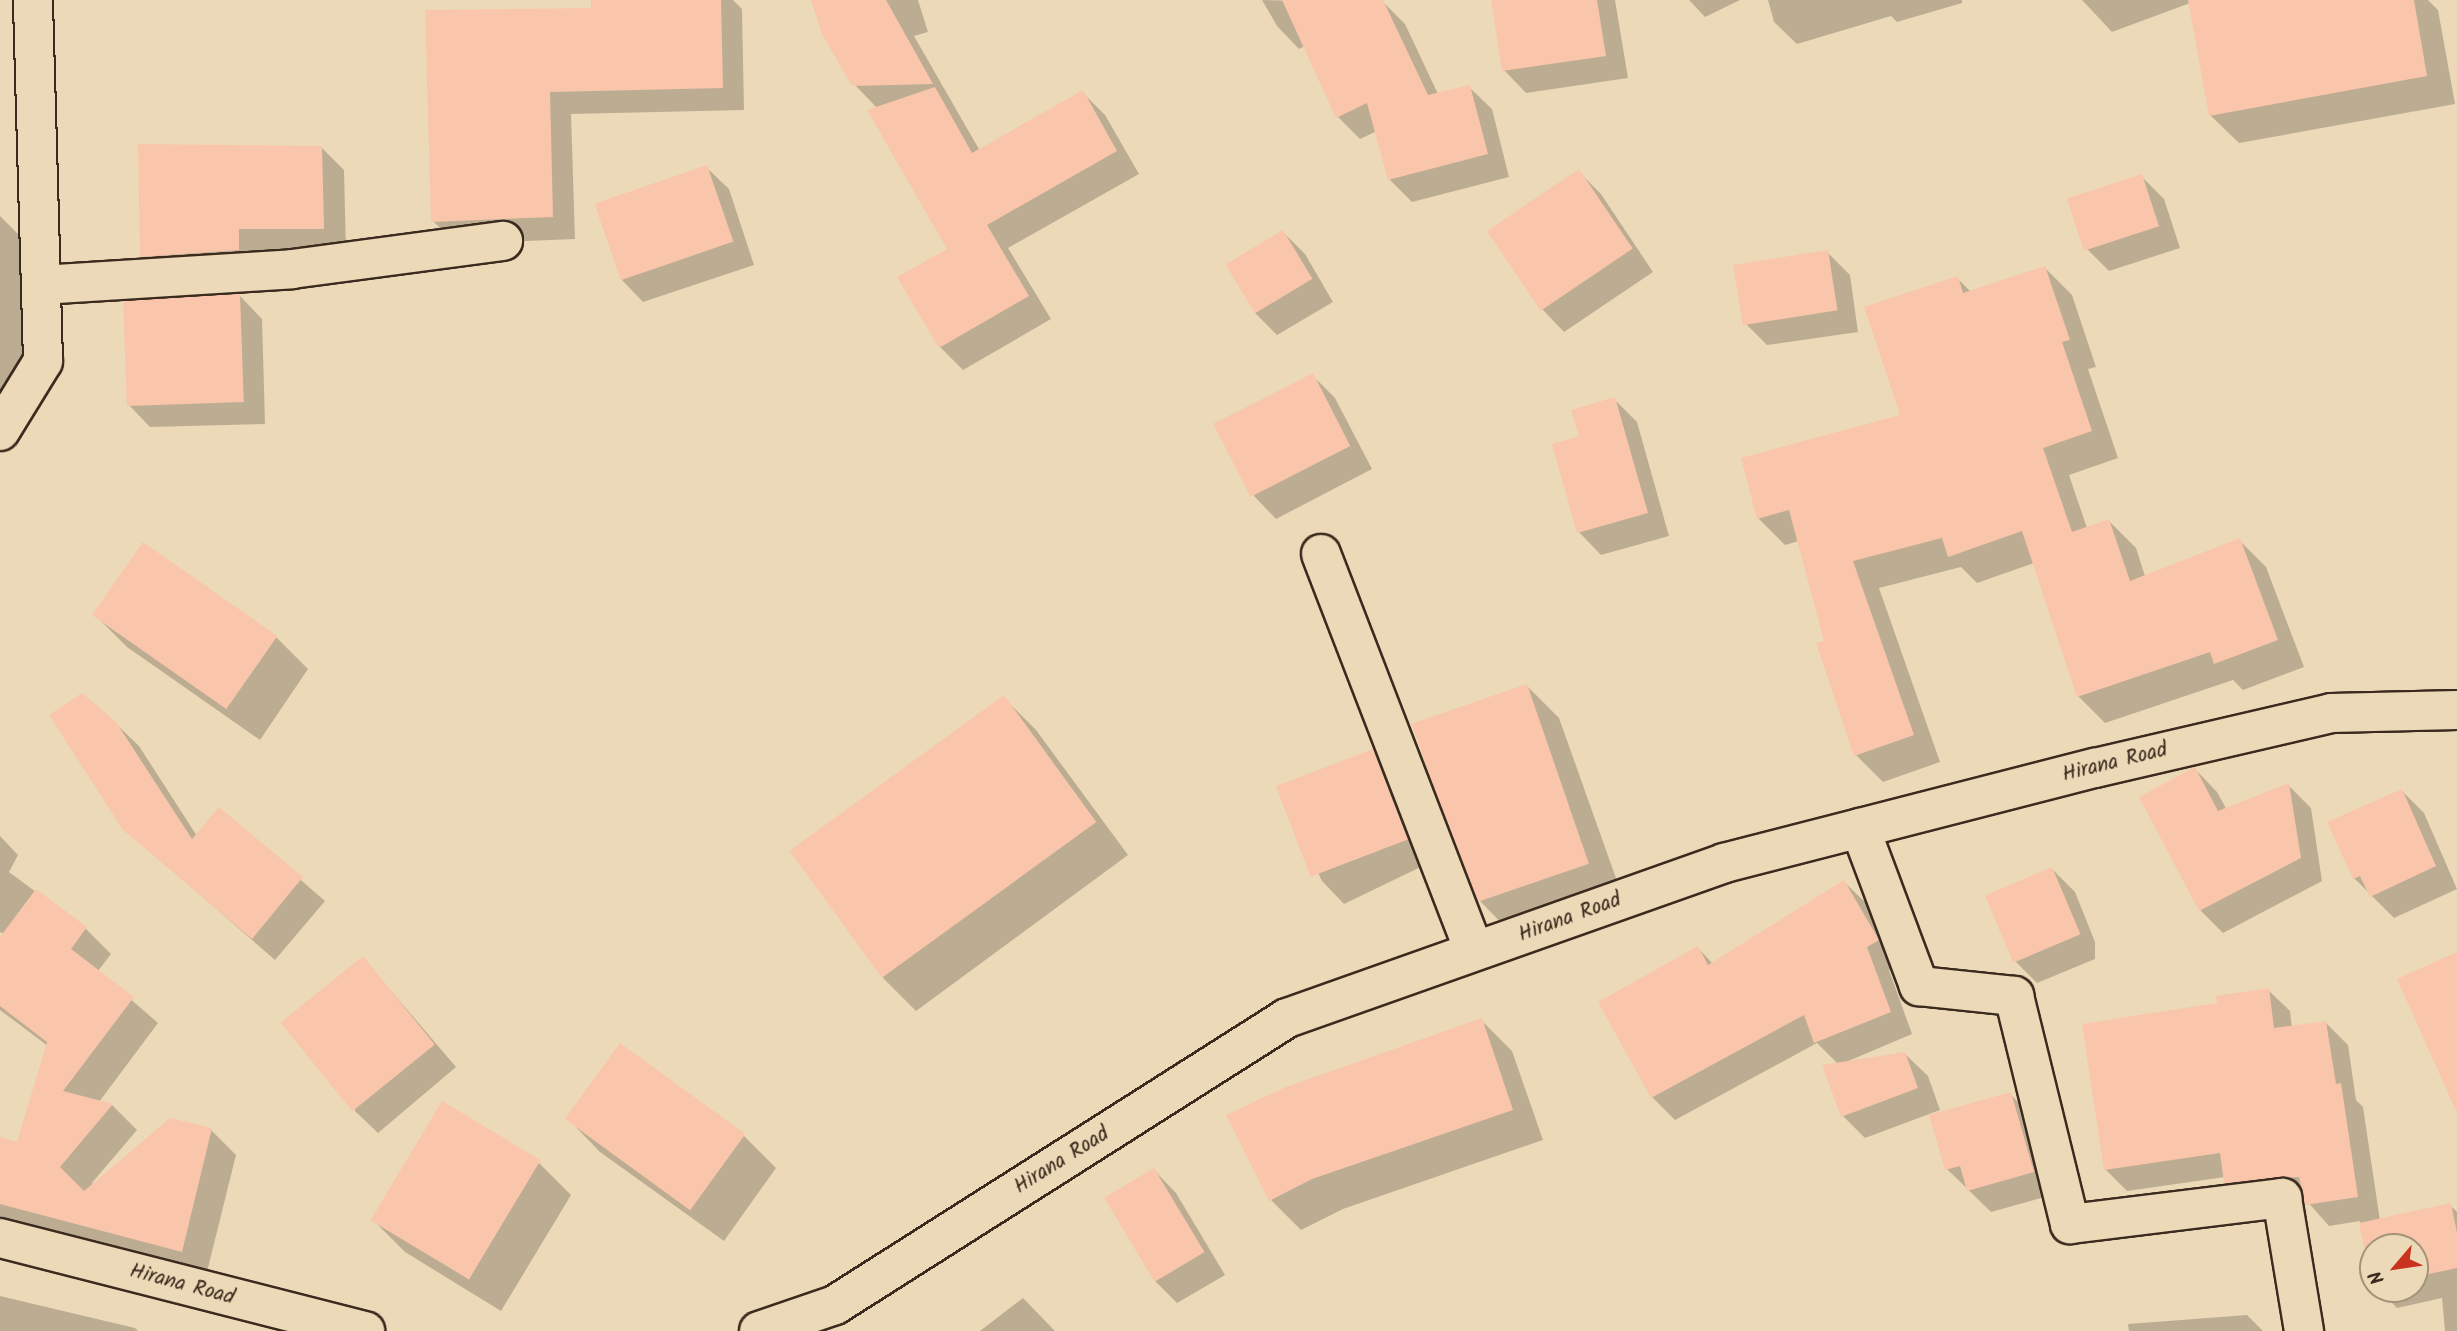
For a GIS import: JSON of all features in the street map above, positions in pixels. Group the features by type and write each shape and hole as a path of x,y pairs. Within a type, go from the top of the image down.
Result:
{"street":[{"path":"0,431 43,361 33,0"},
{"path":"41,285 292,270 503,240"},
{"path":"1321,554 1474,951"},
{"name":"Hirana Road","path":"759,1331 835,1305 1287,1018 1724,863 2331,713 2457,710"},
{"path":"1860,828 1919,986 2014,996 2070,1224 2283,1198 2304,1331"},
{"name":"Hirana Road","path":"0,1238 365,1331"}],"building":[{"path":"591,0 721,0 723,88 550,92 553,217 431,222 425,10 591,8"},
{"path":"811,0 886,0 933,84 852,86 822,34"},
{"path":"1282,0 1383,0 1428,95 1470,85 1488,154 1388,180 1367,103 1336,118"},
{"path":"1491,0 1597,0 1606,56 1502,71"},
{"path":"2188,0 2414,0 2427,76 2209,116"},
{"path":"935,87 972,153 1083,90 1117,151 987,225 1029,296 939,348 897,277 947,249 867,110"},
{"path":"138,144 322,146 324,229 239,229 239,250 140,257"},
{"path":"707,165 733,242 621,280 594,204"},
{"path":"1579,169 1633,249 1541,311 1487,231"},
{"path":"2142,174 2159,226 2084,251 2067,198"},
{"path":"1283,230 1312,279 1255,313 1226,265"},
{"path":"1828,250 1838,310 1743,325 1733,265"},
{"path":"2045,266 2070,340 2062,342 2092,431 2043,448 2072,532 2109,519 2130,581 2240,538 2278,640 2214,664 2210,652 2077,697 2022,531 1948,557 1942,538 1853,561 1914,735 1854,756 1816,643 1824,641 1789,510 1757,519 1741,458 1900,415 1864,307 1958,276 1963,293"},
{"path":"240,294 244,402 127,406 123,298"},
{"path":"1313,373 1350,446 1250,497 1213,424"},
{"path":"1615,397 1648,513 1577,533 1552,444 1579,436 1571,410"},
{"path":"143,542 277,636 226,709 92,615"},
{"path":"1527,684 1589,864 1474,903 1412,724"},
{"path":"82,693 116,722 192,839 219,807 303,877 252,939 123,830 49,715"},
{"path":"1004,695 1096,822 882,978 790,851"},
{"path":"1373,749 1408,840 1311,877 1276,786"},
{"path":"2195,767 2218,811 2289,783 2301,858 2199,911 2139,797"},
{"path":"2402,789 2436,866 2370,897 2360,876 2353,879 2327,822"},
{"path":"2052,867 2081,934 2013,963 1985,896"},
{"path":"1844,880 1879,940 1867,947 1891,1012 1814,1043 1804,1015 1651,1098 1598,1002 1698,946 1708,965"},
{"path":"36,889 87,927 71,949 134,997 63,1091 113,1104 60,1167 84,1191 170,1118 212,1128 182,1252 0,1204 0,1137 17,1142 47,1042 0,1006 0,937"},
{"path":"2457,952 2457,1113 2397,979"},
{"path":"363,956 435,1045 352,1111 281,1023"},
{"path":"2269,988 2274,1028 2326,1021 2336,1084 2341,1083 2358,1197 2305,1205 2299,1177 2224,1183 2220,1153 2104,1170 2082,1024 2217,1003 2216,996"},
{"path":"1482,1018 1513,1110 1312,1179 1269,1201 1226,1115 1286,1087"},
{"path":"620,1043 745,1134 690,1210 565,1119"},
{"path":"1905,1052 1918,1088 1841,1117 1822,1065"},
{"path":"2011,1092 2034,1172 1967,1191 1960,1166 1945,1170 1929,1115"},
{"path":"442,1101 541,1160 469,1279 370,1220"},
{"path":"1154,1168 1204,1252 1155,1282 1104,1198"},
{"path":"2451,1203 2457,1233 2457,1268 2429,1274 2429,1233 2361,1233 2359,1223"}]}
